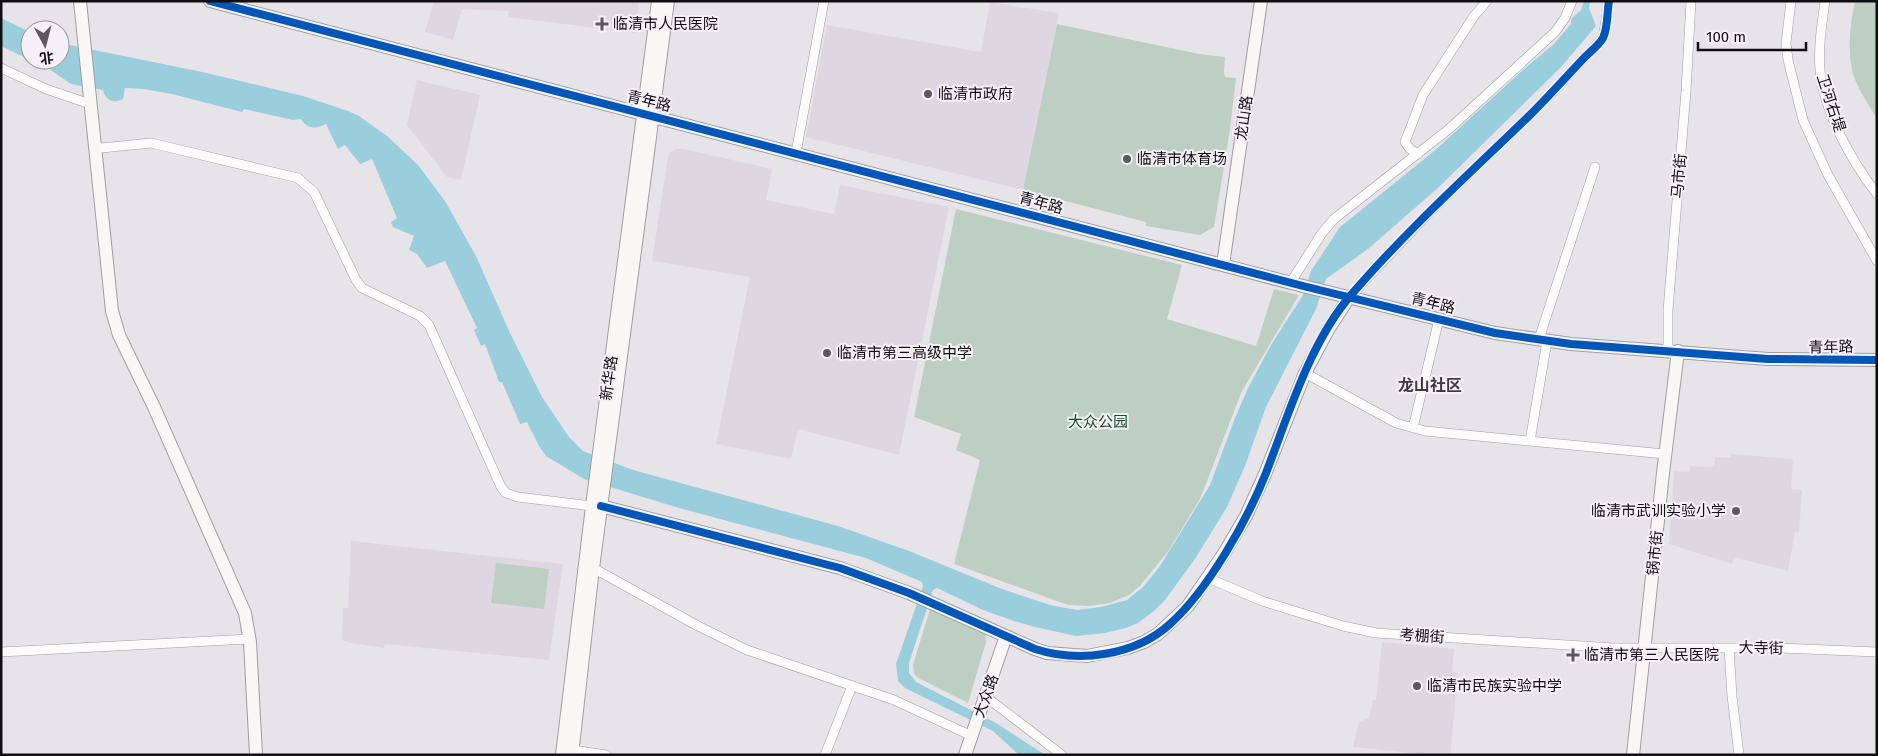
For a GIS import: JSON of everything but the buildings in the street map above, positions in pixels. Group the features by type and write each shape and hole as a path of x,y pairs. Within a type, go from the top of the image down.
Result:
{"street":[{"path":"80,1 87,44"},
{"path":"86,1 87,44 112,311 115,326 154,407 245,612 250,639 256,755"},
{"name":"青年路","path":"211,1 235,9 1223,265 1495,333 1571,344 1782,360 1877,360"},
{"name":"新华路","path":"648,115 658,1"},
{"name":"新华路","path":"569,753 603,454 648,115 668,1"},
{"path":"796,153 824,1"},
{"name":"龙山路","path":"1223,265 1261,1"},
{"path":"1418,154 1410,149 1405,142 1423,95 1474,16 1487,1"},
{"path":"1290,282 1322,233 1334,219 1449,130 1555,32 1565,18 1572,1"},
{"path":"101,148 151,143 298,178 314,192 356,280 362,288 420,316 429,325 501,487 506,493 518,498 597,501 840,568 909,593 1047,653 1071,656 1100,654 1128,648 1144,642 1170,625 1188,606 1223,555 1256,497 1305,373 1328,330 1350,296 1427,215 1551,94 1603,38 1609,1"},
{"name":"马市街","path":"1673,351 1668,310 1686,91 1691,1"},
{"path":"1791,1 1786,43 1788,60 1803,120 1828,175 1877,261"},
{"name":"卫河右堤","path":"1825,1 1820,64 1822,83 1836,124 1854,163 1877,194"},
{"path":"1,68 46,89 92,99"},
{"path":"92,99 101,148 121,324 160,405 251,611 256,641 262,755"},
{"path":"1530,441 1543,340 1595,167"},
{"path":"1413,428 1438,319"},
{"name":"锅市街","path":"1633,755 1665,454 1673,351"},
{"path":"1305,373 1396,423 1413,428 1665,454"},
{"name":"新华路","path":"569,753 593,568 597,501"},
{"path":"593,568 698,626 747,650 894,700 972,736"},
{"name":"考棚街","path":"1208,578 1262,601 1343,626 1376,633 1597,647 1645,648"},
{"name":"大众路","path":"965,755 1006,636"},
{"path":"1,652 250,639"},
{"name":"大寺街","path":"1645,648 1877,652"},
{"path":"1729,648 1739,755"},
{"path":"825,755 852,686"},
{"path":"986,697 1062,755"},
{"path":"569,753 606,755"}],"shaded area":[{"name":"临清市人民医院","path":"434,1 639,1 636,33 508,17 509,11 462,9 453,40 425,32"},
{"name":"临清市政府","path":"990,2 1059,13 1023,190 806,137 827,25 981,52"},
{"path":"417,80 480,95 461,180 447,177 407,125"},
{"name":"临清市第三高级中学","path":"676,149 684,149 772,169 766,200 834,214 840,185 949,207 899,455 798,429 791,459 716,444 750,277 652,261 668,156 670,152"},
{"name":"临清市武训实验小学","path":"1731,454 1793,459 1791,489 1802,490 1799,532 1795,532 1788,571 1734,557 1732,564 1669,544 1674,471 1689,472 1690,466 1714,467 1715,457 1731,458"},
{"path":"351,541 563,564 549,660 385,644 384,648 342,640 343,608 348,608"},
{"name":"临清市民族实验中学","path":"1382,642 1454,649 1452,672 1458,673 1450,755 1430,755 1353,747 1359,721 1363,722 1364,718 1369,719 1373,700 1376,700"}],"green space":[{"path":"1855,1 1877,1 1877,119 1857,85 1851,65 1850,38"},
{"name":"临清市体育场","path":"1057,24 1199,54 1225,57 1225,77 1236,78 1230,129 1214,227 1200,235 1146,226 1146,222 1023,190"},
{"name":"大众公园","path":"956,209 1182,265 1167,319 1256,346 1274,289 1299,295 1242,391 1200,499 1169,550 1140,586 1129,595 1110,603 1089,606 1068,605 954,564 980,460 956,450 961,434 914,417"},
{"path":"496,563 549,569 544,609 491,603"},
{"path":"930,609 985,633 986,642 968,703 918,678 914,674 913,665"}],"water":[{"path":"1584,1 1590,1 1589,8 1596,26 1562,66 1439,187 1368,249 1326,279 1316,309 1266,407 1245,466 1227,507 1195,559 1165,600 1154,611 1138,623 1126,628 1105,633 1076,636 1014,621 983,610 937,588 933,590 909,663 909,673 916,682 996,723 1045,755 1019,755 993,731 905,688 898,681 896,664 923,586 922,582 866,558 679,508 584,479 546,456 527,422 520,424 502,382 499,382 485,344 481,346 474,330 477,328 445,261 427,268 417,254 409,250 414,236 393,227 391,222 397,218 372,159 360,164 345,145 338,149 326,124 312,128 301,119 293,120 244,109 242,112 172,94 143,89 125,88 123,99 113,101 108,99 103,90 71,84 51,70 70,70 70,45 207,73 303,96 359,116 387,136 418,165 445,201 476,256 510,333 542,397 569,437 583,451 633,470 838,526 909,551 1002,589 1050,605 1077,610 1101,607 1127,600 1143,587 1160,566 1210,485 1248,388 1271,345 1303,295 1311,271 1340,227 1433,152 1553,45 1571,24 1571,19 1581,10"},
{"path":"1,18 20,27 20,55 1,46"}],"cycle path":[{"path":"210,1 1303,286 1495,333 1571,344 1768,359 1877,360"},
{"path":"601,506 840,568 909,593 1035,649 1052,653 1069,656 1106,654 1123,650 1156,635 1170,624 1198,593 1237,533 1266,473 1301,380 1336,314 1394,248 1530,115 1599,43 1606,30 1609,1"}],"place":[{"name":"临清市人民医院","path":"602,24"},
{"name":"临清市政府","path":"928,94"},
{"name":"临清市体育场","path":"1127,159"},
{"name":"临清市第三高级中学","path":"827,353"},
{"name":"临清市武训实验小学","path":"1736,511"},
{"name":"临清市第三人民医院","path":"1573,655"},
{"name":"临清市民族实验中学","path":"1417,686"}],"district":[{"name":"龙山社区","path":"1430,385"}]}
